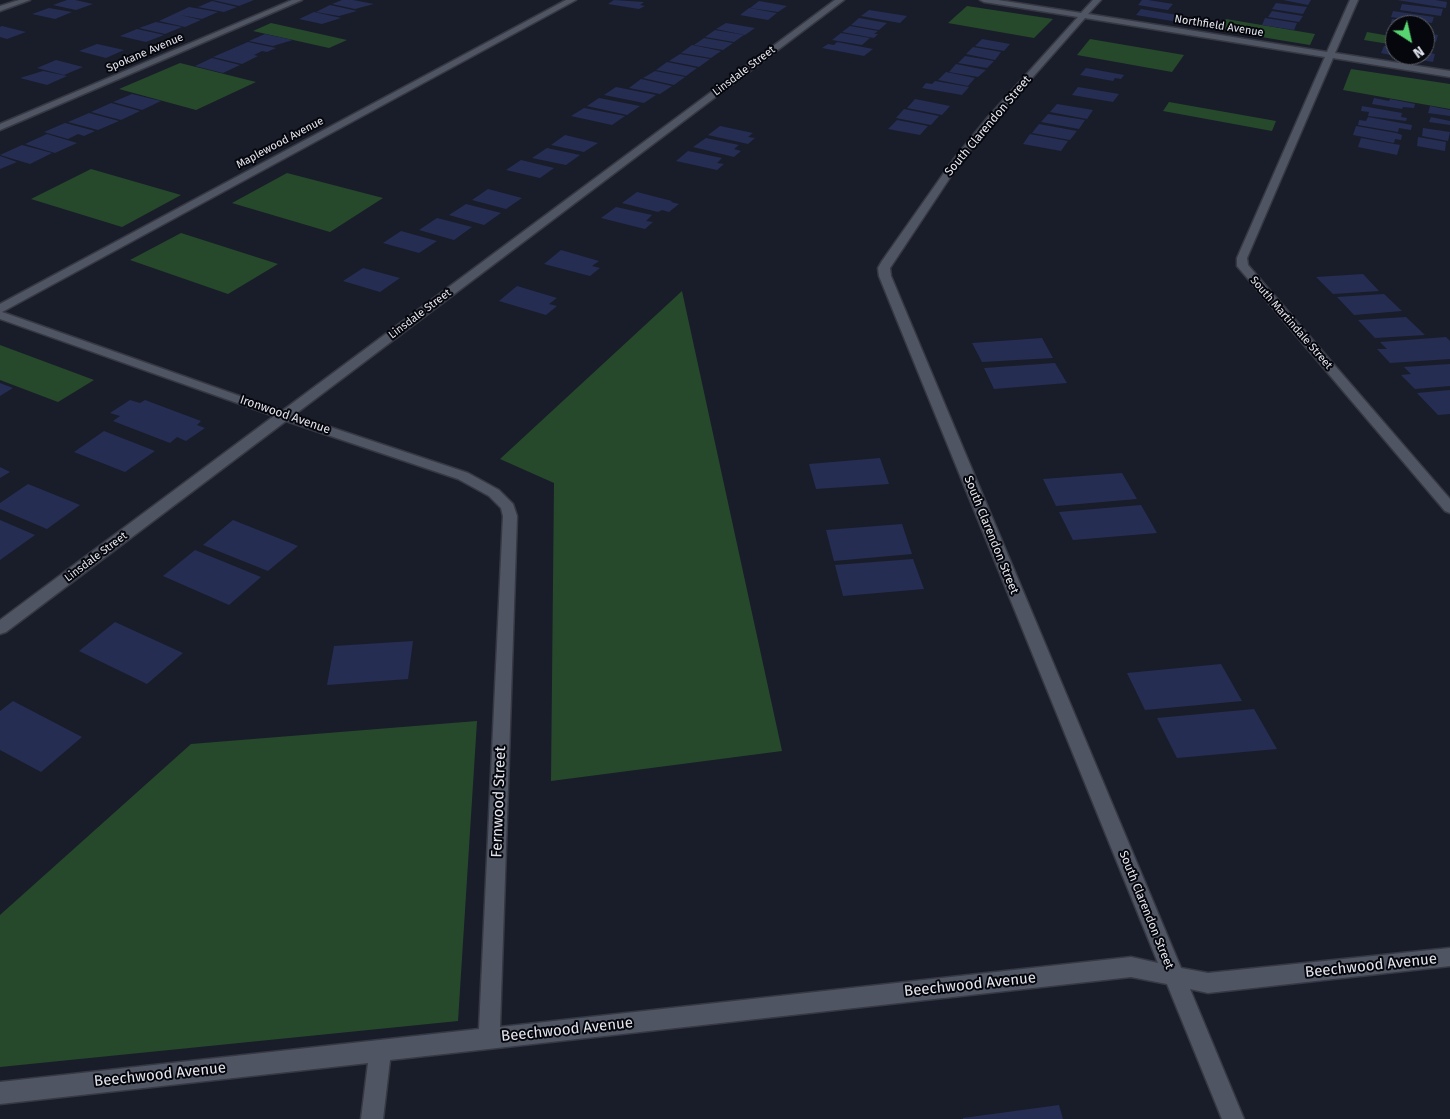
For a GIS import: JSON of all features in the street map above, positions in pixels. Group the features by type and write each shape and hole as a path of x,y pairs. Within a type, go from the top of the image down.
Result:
{"street":[{"path":"0,9 26,0"},
{"name":"Spokane Avenue","path":"0,127 298,0"},
{"name":"Maplewood Avenue","path":"0,309 572,0"},
{"name":"Linsdale Street","path":"0,628 840,0"},
{"name":"Northfield Avenue","path":"984,0 1450,74"},
{"name":"South Clarendon Street","path":"1097,0 991,119 956,162 884,268 885,276 1233,1119"},
{"name":"South Martindale Street","path":"1354,0 1242,258 1243,266 1450,508"},
{"name":"Ironwood Avenue","path":"0,315 463,476 494,493 508,506 510,516 508,565"},
{"name":"Fernwood Street","path":"489,1038 508,565"},
{"name":"Beechwood Avenue","path":"0,1093 1132,967 1208,983 1450,957"},
{"path":"372,1119 380,1051"}],"green space":[{"path":"967,6 1053,19 1034,38 948,23"},
{"path":"1226,19 1315,34 1310,45 1219,30"},
{"path":"271,23 347,40 329,48 253,31"},
{"path":"1367,32 1385,35 1385,43 1364,40"},
{"path":"1090,39 1184,55 1172,72 1077,55"},
{"path":"180,63 256,82 196,110 119,89"},
{"path":"1351,69 1450,84 1450,109 1343,90"},
{"path":"1169,102 1276,121 1272,131 1163,111"},
{"path":"91,169 181,195 122,227 31,199"},
{"path":"287,173 383,198 330,232 232,203"},
{"path":"181,233 278,264 228,294 130,260"},
{"path":"682,291 782,751 551,781 554,483 500,459"},
{"path":"0,345 94,380 58,402 0,380"},
{"path":"477,721 458,1021 0,1067 0,915 191,744"}],"building":[{"path":"67,0 93,4 76,10 53,5"},
{"path":"213,0 254,0 239,6"},
{"path":"342,0 374,4 355,9 332,4"},
{"path":"614,0 644,2 640,5 645,6 639,9 608,4"},
{"path":"1142,0 1173,4 1168,10 1138,5"},
{"path":"1283,0 1311,0 1308,5"},
{"path":"1397,0 1435,0 1447,2 1446,8"},
{"path":"212,1 237,7 224,12 198,7"},
{"path":"759,1 787,6 778,12 750,8"},
{"path":"1276,3 1307,7 1303,14 1272,9"},
{"path":"1402,4 1443,9 1441,16 1400,10"},
{"path":"330,5 357,11 339,16 316,12"},
{"path":"189,7 218,12 202,19 180,15 201,20 185,27 159,21"},
{"path":"49,8 72,12 55,19 32,14"},
{"path":"749,8 777,13 768,20 740,15"},
{"path":"1141,9 1183,16 1178,22 1136,15"},
{"path":"869,10 907,16 900,23 861,16"},
{"path":"1272,11 1303,16 1299,22 1268,17"},
{"path":"1393,11 1420,15 1392,15"},
{"path":"314,12 341,18 322,24 299,19"},
{"path":"859,18 887,23 879,30 851,25"},
{"path":"1265,18 1297,23 1294,30 1262,25"},
{"path":"156,22 182,27 165,34 139,28"},
{"path":"726,23 755,28 745,35 716,29"},
{"path":"850,26 878,31 874,34 878,34 874,38 842,32"},
{"path":"0,27 26,32 7,39 0,37"},
{"path":"137,29 164,35 146,42 120,36"},
{"path":"715,30 744,35 734,42 705,37"},
{"path":"841,33 870,38 862,45 832,40"},
{"path":"265,34 293,40 273,46 249,41"},
{"path":"704,38 733,43 723,50 694,45"},
{"path":"982,39 1010,44 1004,51 975,46"},
{"path":"248,42 276,48 267,52 262,51 254,55 258,56 242,64 213,57"},
{"path":"837,42 873,49 864,56 822,48 828,44 834,45"},
{"path":"97,44 124,50 106,58 79,51"},
{"path":"692,45 721,51 711,58 681,53"},
{"path":"1384,46 1385,46 1385,54 1381,53"},
{"path":"973,47 1001,52 995,60 966,54"},
{"path":"680,54 710,59 699,67 669,61"},
{"path":"965,56 994,61 987,68 958,63"},
{"path":"212,58 240,65 223,73 195,66"},
{"path":"56,60 83,67 64,75 37,68"},
{"path":"667,62 697,68 686,76 656,70"},
{"path":"956,64 986,70 978,77 949,72"},
{"path":"1086,68 1124,75 1121,79 1115,78 1113,81 1080,75"},
{"path":"43,71 67,76 47,85 20,78"},
{"path":"655,71 685,77 674,85 643,78"},
{"path":"946,72 975,78 968,86 938,80"},
{"path":"641,79 672,86 660,94 629,88"},
{"path":"935,81 969,87 962,95 922,88 926,83 932,84"},
{"path":"616,87 656,95 644,103 604,95"},
{"path":"1078,87 1119,94 1113,102 1072,95"},
{"path":"132,94 161,101 142,110 113,102"},
{"path":"599,98 640,106 627,115 587,106"},
{"path":"1374,98 1415,104 1414,108 1403,107 1402,109 1372,104"},
{"path":"915,99 950,106 942,115 907,108"},
{"path":"111,103 140,111 121,120 91,112"},
{"path":"1057,104 1093,110 1087,119 1050,112"},
{"path":"1362,106 1402,113 1401,117 1407,118 1406,121 1368,116 1369,112 1361,111"},
{"path":"1430,106 1450,110 1450,116 1428,113"},
{"path":"584,108 625,116 612,125 571,116"},
{"path":"904,109 939,116 931,125 896,118"},
{"path":"89,113 119,121 98,130 68,122"},
{"path":"1048,114 1085,120 1079,129 1041,122"},
{"path":"1368,117 1412,125 1411,130 1399,128 1398,132 1358,125 1359,120 1366,121"},
{"path":"1431,117 1450,121 1450,125 1429,122"},
{"path":"897,120 928,126 920,135 888,129"},
{"path":"65,123 95,131 84,136 78,134 68,139 44,132"},
{"path":"1039,124 1077,131 1070,140 1032,133"},
{"path":"720,126 753,133 748,137 755,138 748,144 708,135"},
{"path":"1356,126 1396,133 1402,135 1401,140 1395,139 1394,143 1353,135"},
{"path":"1423,128 1450,132 1448,141 1422,136"},
{"path":"47,134 77,143 55,153 25,144"},
{"path":"1030,134 1068,141 1061,151 1023,144"},
{"path":"565,135 598,143 584,152 551,145"},
{"path":"1418,137 1446,142 1445,151 1417,146"},
{"path":"706,138 739,145 734,149 741,151 734,157 693,147"},
{"path":"1361,138 1400,145 1397,155 1358,147"},
{"path":"22,145 52,153 30,164 0,155"},
{"path":"547,148 580,155 566,165 532,158"},
{"path":"688,151 722,158 717,163 724,164 717,170 676,161"},
{"path":"0,156 17,162 0,169"},
{"path":"521,160 554,168 540,178 506,170"},
{"path":"488,189 522,198 506,209 472,200"},
{"path":"637,192 679,204 669,212 662,210 658,212 622,203"},
{"path":"466,204 501,213 484,225 449,215"},
{"path":"616,207 652,215 646,221 653,222 645,229 601,218"},
{"path":"437,218 472,227 454,240 419,230"},
{"path":"401,231 437,241 419,253 383,243"},
{"path":"561,250 599,261 592,266 600,268 590,276 544,264"},
{"path":"363,268 400,278 380,292 343,281"},
{"path":"1363,274 1379,291 1333,294 1316,277"},
{"path":"517,286 557,298 549,304 557,306 546,315 499,301"},
{"path":"1384,294 1402,311 1354,315 1337,297"},
{"path":"1406,317 1425,335 1375,338 1358,320"},
{"path":"1446,337 1450,341 1450,359 1390,363 1377,349 1387,349 1380,342"},
{"path":"1042,338 1053,358 982,362 972,343"},
{"path":"1055,363 1067,383 994,389 984,368"},
{"path":"1450,364 1450,386 1415,389 1401,375 1411,374 1404,367"},
{"path":"0,383 13,388 0,396"},
{"path":"1450,390 1450,414 1438,415 1417,393"},
{"path":"130,400 140,403 145,400 201,421 197,425 205,428 186,441 177,437 170,443 113,421 120,416 110,413"},
{"path":"104,431 155,451 125,472 74,452"},
{"path":"880,458 889,484 816,489 809,464"},
{"path":"0,467 10,472 0,478"},
{"path":"1122,473 1137,499 1056,506 1043,479"},
{"path":"28,484 80,505 47,529 0,509 0,503"},
{"path":"1141,505 1157,533 1073,540 1059,512"},
{"path":"0,520 35,535 0,560"},
{"path":"233,520 298,546 268,571 203,545"},
{"path":"902,524 912,554 834,561 826,530"},
{"path":"195,550 261,577 229,605 163,576"},
{"path":"913,559 924,589 843,596 835,565"},
{"path":"115,622 183,653 147,684 79,651"},
{"path":"413,641 408,679 327,685 334,646"},
{"path":"1221,664 1242,701 1145,710 1127,673"},
{"path":"13,701 82,737 41,772 0,750 0,711"},
{"path":"1254,709 1277,749 1177,758 1157,718"},
{"path":"1059,1105 1063,1119 963,1119 963,1118"}]}
